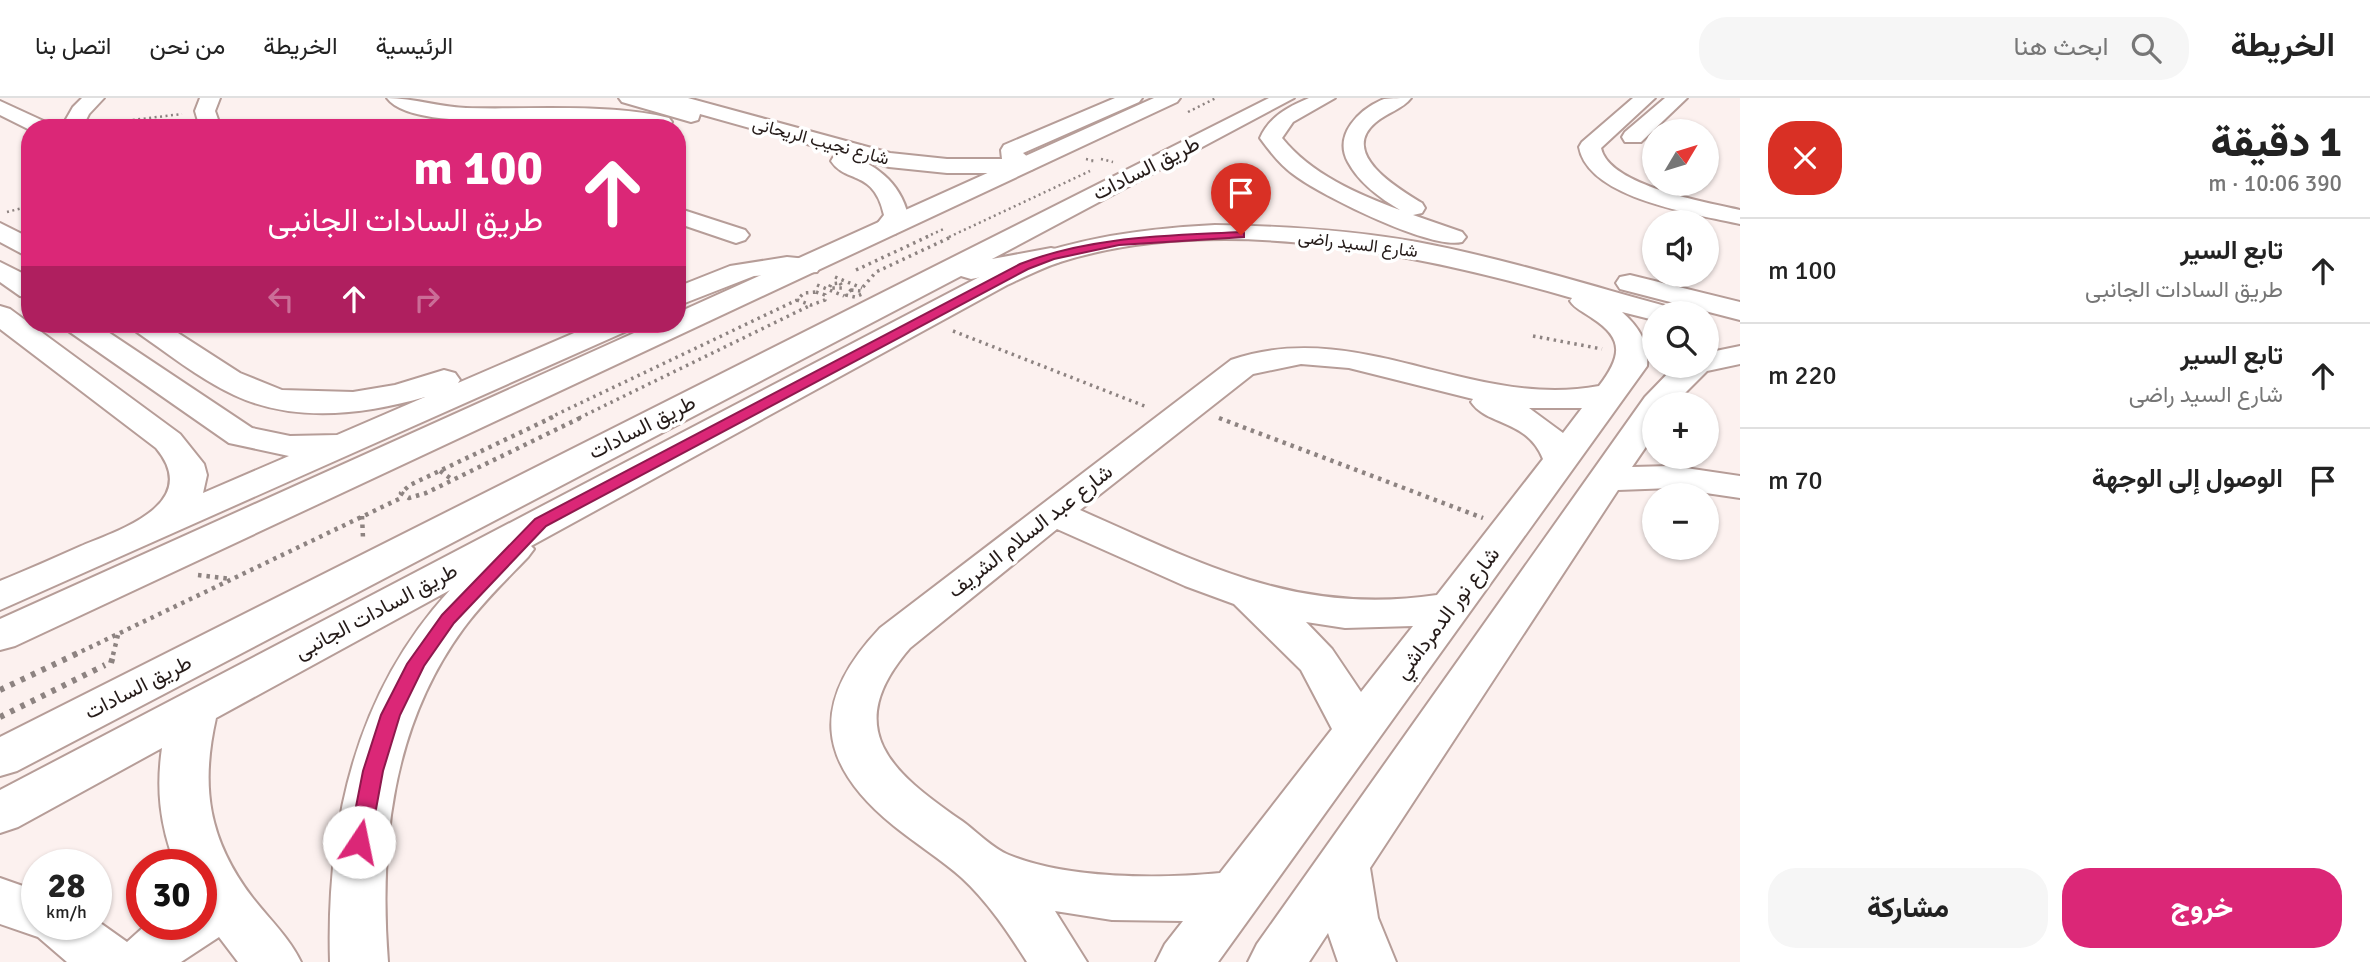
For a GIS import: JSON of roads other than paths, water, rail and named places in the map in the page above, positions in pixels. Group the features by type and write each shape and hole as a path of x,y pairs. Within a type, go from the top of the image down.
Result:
{"street":[{"path":"75,119 94,98"},
{"path":"397,98 425,108 473,119"},
{"name":"شارع نجيب الريحانى","path":"629,98 854,159 947,166 1023,165"},
{"name":"شارع نجيب الريحانى","path":"666,98 854,159 885,186 894,200 896,215 886,229"},
{"path":"1023,165 1012,157 1012,150 1132,98"},
{"path":"686,330 816,276 886,229 1170,98"},
{"name":"طريق السادات","path":"0,758 1284,98"},
{"name":"شارع السيد راضى","path":"1325,98 1283,120 1273,129 1271,138 1277,148 1325,183 1397,218 1469,242 1740,311"},
{"path":"1401,98 1367,119 1359,128 1353,148 1357,159 1377,184 1469,242"},
{"path":"1645,98 1590,147 1588,154 1592,162 1610,176 1640,190 1740,217"},
{"path":"1677,98 1620,149 1617,155 1619,162 1640,178 1659,186 1740,208"},
{"path":"0,107 25,119"},
{"path":"510,119 566,115 615,119"},
{"path":"686,123 708,121"},
{"path":"686,218 745,240 816,276"},
{"path":"1383,244 1369,231 1370,226 1397,218"},
{"path":"0,231 21,244"},
{"name":"شارع السيد راضى","path":"1051,256 1119,242 1213,235 1324,237 1383,244 1642,309"},
{"path":"686,275 736,253 745,240"},
{"path":"932,278 1051,256"},
{"name":"طريق السادات الجانبى","path":"0,813 922,319 998,279 1051,256"},
{"path":"686,294 748,267 777,264 816,276"},
{"path":"0,270 21,284"},
{"path":"1548,284 1608,315 1624,328 1632,342 1640,390"},
{"path":"0,314 21,330"},
{"path":"1719,329 1740,335"},
{"path":"25,333 167,441 186,459 190,473 187,490 176,508 158,526"},
{"path":"90,333 241,436 290,446 352,443 446,431"},
{"path":"158,333 239,384 261,394 325,402 400,394 436,384 554,333"},
{"path":"0,597 599,333"},
{"path":"0,636 446,431 680,333"},
{"name":"شارع عبد السلام الشريف","path":"1058,962 1028,914 989,872 887,790 863,758 853,724 856,691 871,662 895,638 1181,412 1242,367 1259,361 1301,355 1350,359 1447,385 1522,398 1586,398 1640,390"},
{"path":"1719,359 1740,355"},
{"name":"شارع نور الدمرداشي","path":"1202,956 1236,894 1571,447 1640,390 1668,378"},
{"name":"شارع عبد السلام الشريف","path":"1447,385 1533,424 1558,447 1571,447"},
{"name":"شارع نور الدمرداشي","path":"1277,962 1616,465 1640,390"},
{"path":"167,441 195,433 216,421"},
{"path":"1571,447 1616,465 1740,487"},
{"path":"1719,460 1740,471"},
{"path":"1054,513 1239,593 1282,607 1328,615 1394,616 1452,606"},
{"path":"359,962 355,920 359,842 373,771 391,715 416,664 448,619 540,522"},
{"path":"1239,593 1279,621 1314,654 1340,692 1357,733"},
{"path":"195,849 188,832 181,790 184,748 196,707"},
{"path":"1343,865 1350,918 1367,962"},
{"name":"شارع عبد السلام الشريف","path":"989,872 1050,889 1113,900 1176,901 1236,894"},
{"path":"0,901 21,908"},
{"path":"217,925 272,962"},
{"path":"81,940 111,962"},
{"path":"145,962 162,944 170,940"}]}
